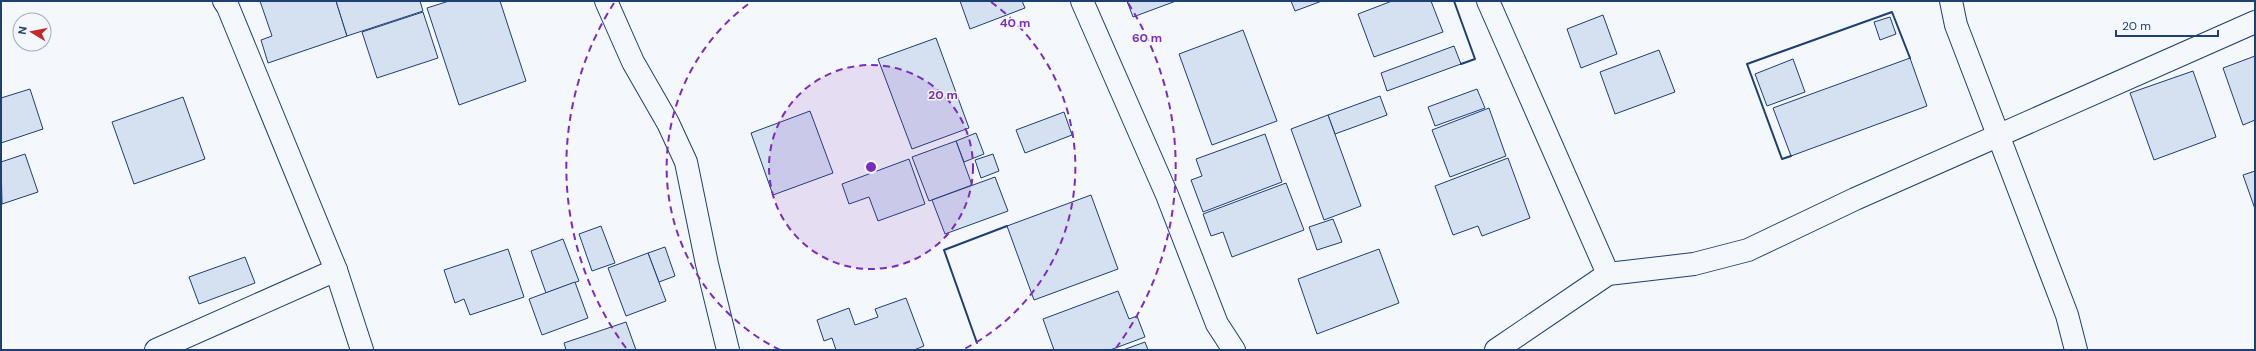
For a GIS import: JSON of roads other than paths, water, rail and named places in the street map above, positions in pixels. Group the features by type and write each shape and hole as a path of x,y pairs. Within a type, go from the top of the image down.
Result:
{"street":[{"path":"224,1 232,14 336,270 362,350"},
{"path":"606,1 633,62 668,123 686,162 707,264 728,350"},
{"path":"1082,1 1167,195 1217,324 1234,350"},
{"path":"1488,1 1608,274"},
{"path":"1951,1 1956,25 2067,315 2076,350"},
{"path":"1496,350 1608,274 1694,264 1748,250 1855,199 2255,22"},
{"path":"156,350 336,270"}]}
